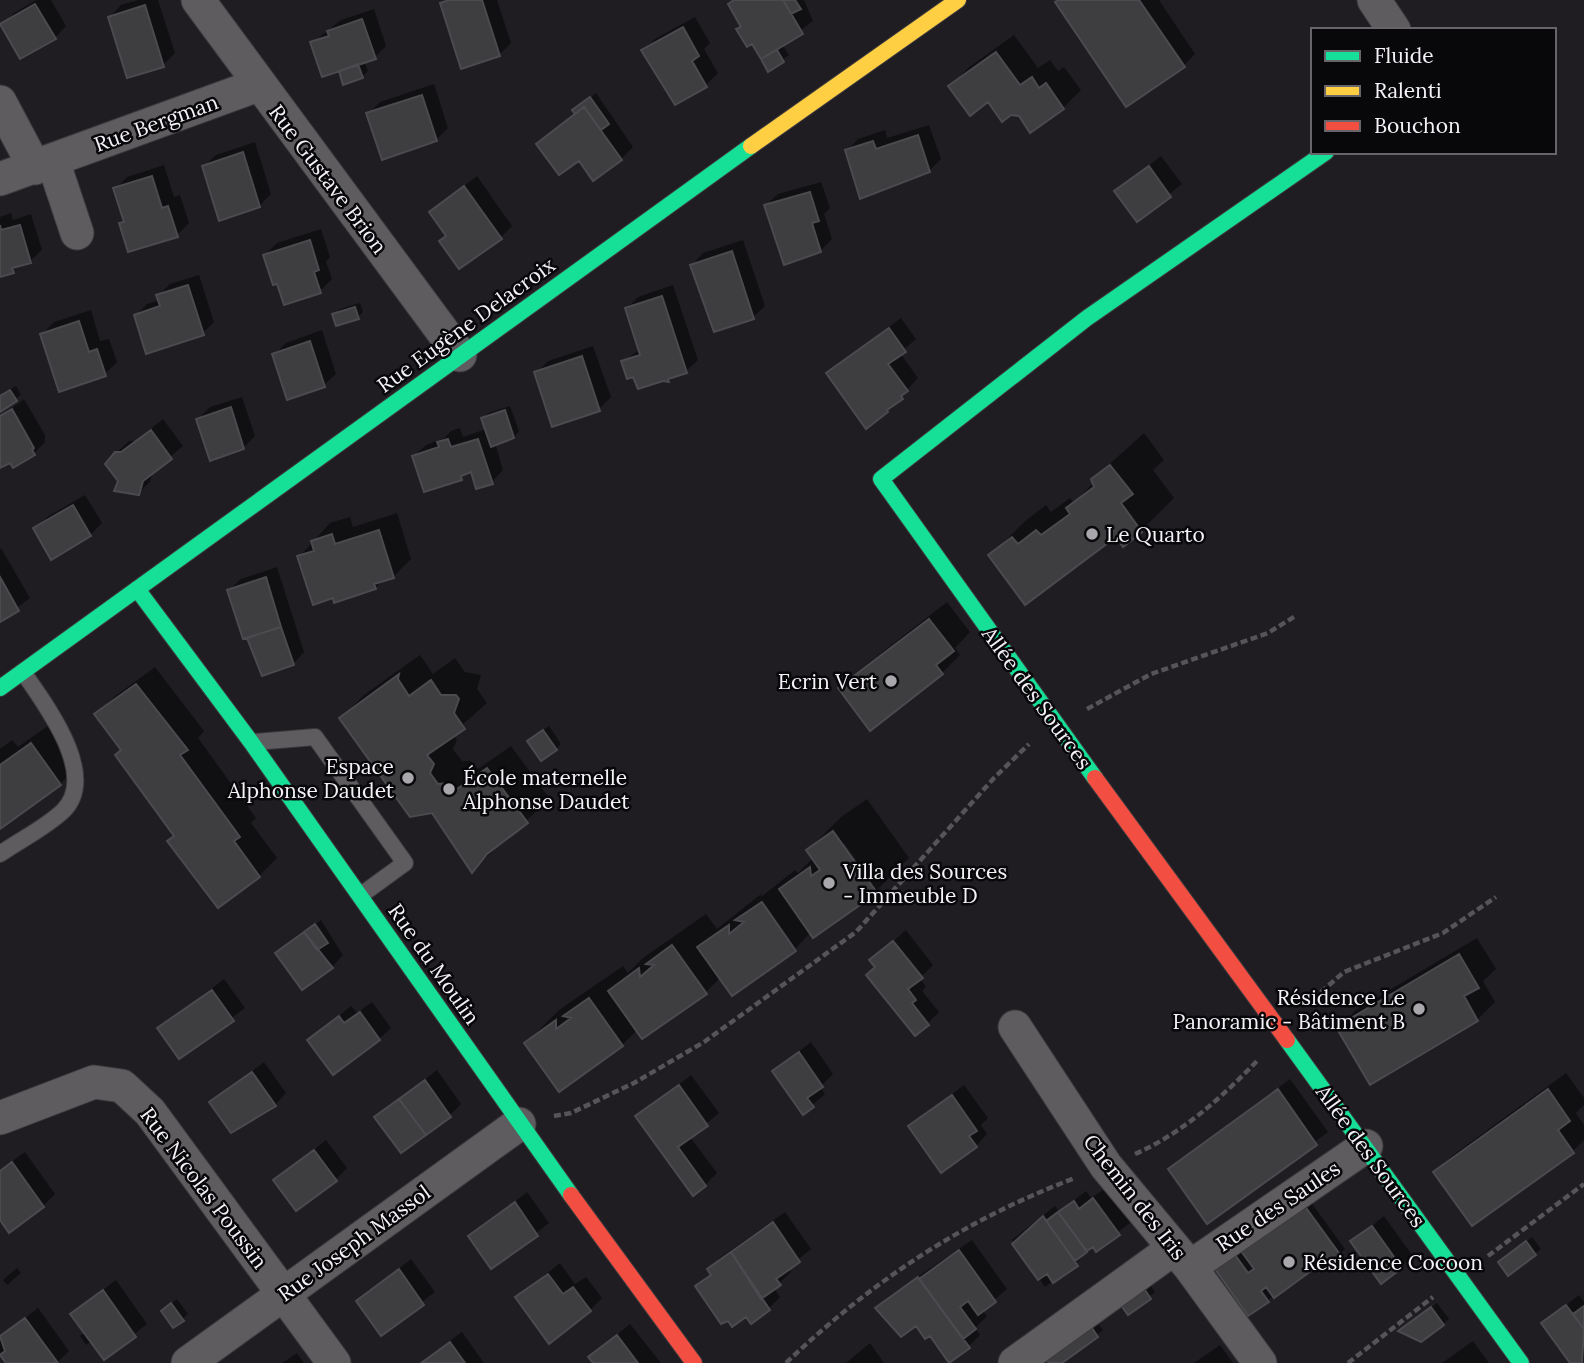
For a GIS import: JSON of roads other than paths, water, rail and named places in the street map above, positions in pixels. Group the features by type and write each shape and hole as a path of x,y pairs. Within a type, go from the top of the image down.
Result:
{"street":[{"name":"Rue Gustave Brion","path":"198,0 258,85 460,355"},
{"name":"Rue Eugène Delacroix","path":"0,688 886,48 958,0"},
{"path":"1374,0 1393,28"},
{"name":"Rue Bergman","path":"0,179 258,85"},
{"path":"0,102 44,164 77,233"},
{"name":"Allée des Sources","path":"1323,154 1087,318 881,479 1057,726 1280,1034 1366,1146 1521,1363"},
{"name":"Rue du Moulin","path":"137,589 251,742 361,895 519,1124 694,1363"},
{"name":"Chemin des Iris","path":"1015,1027 1106,1166 1182,1258 1260,1363"},
{"name":"Rue Nicolas Poussin","path":"0,1118 94,1082 122,1086 150,1112 334,1363"},
{"name":"Rue Joseph Massol","path":"188,1363 519,1124"},
{"name":"Rue des Saules","path":"1015,1363 1366,1146"}],"lane":[{"path":"0,854 64,810 74,792 74,772 62,729 22,672"},
{"path":"251,742 314,737 405,863 361,895"}],"place":[{"name":"Le Quarto","path":"1092,534"},
{"name":"Ecrin Vert","path":"891,681"},
{"name":"Espace Alphonse Daudet","path":"408,778"},
{"name":"École maternelle Alphonse Daudet","path":"449,789"},
{"name":"Villa des Sources - Immeuble D","path":"829,883"},
{"name":"Résidence Le Panoramic - Bâtiment B","path":"1419,1009"},
{"name":"Résidence Cocoon","path":"1289,1262"}]}
